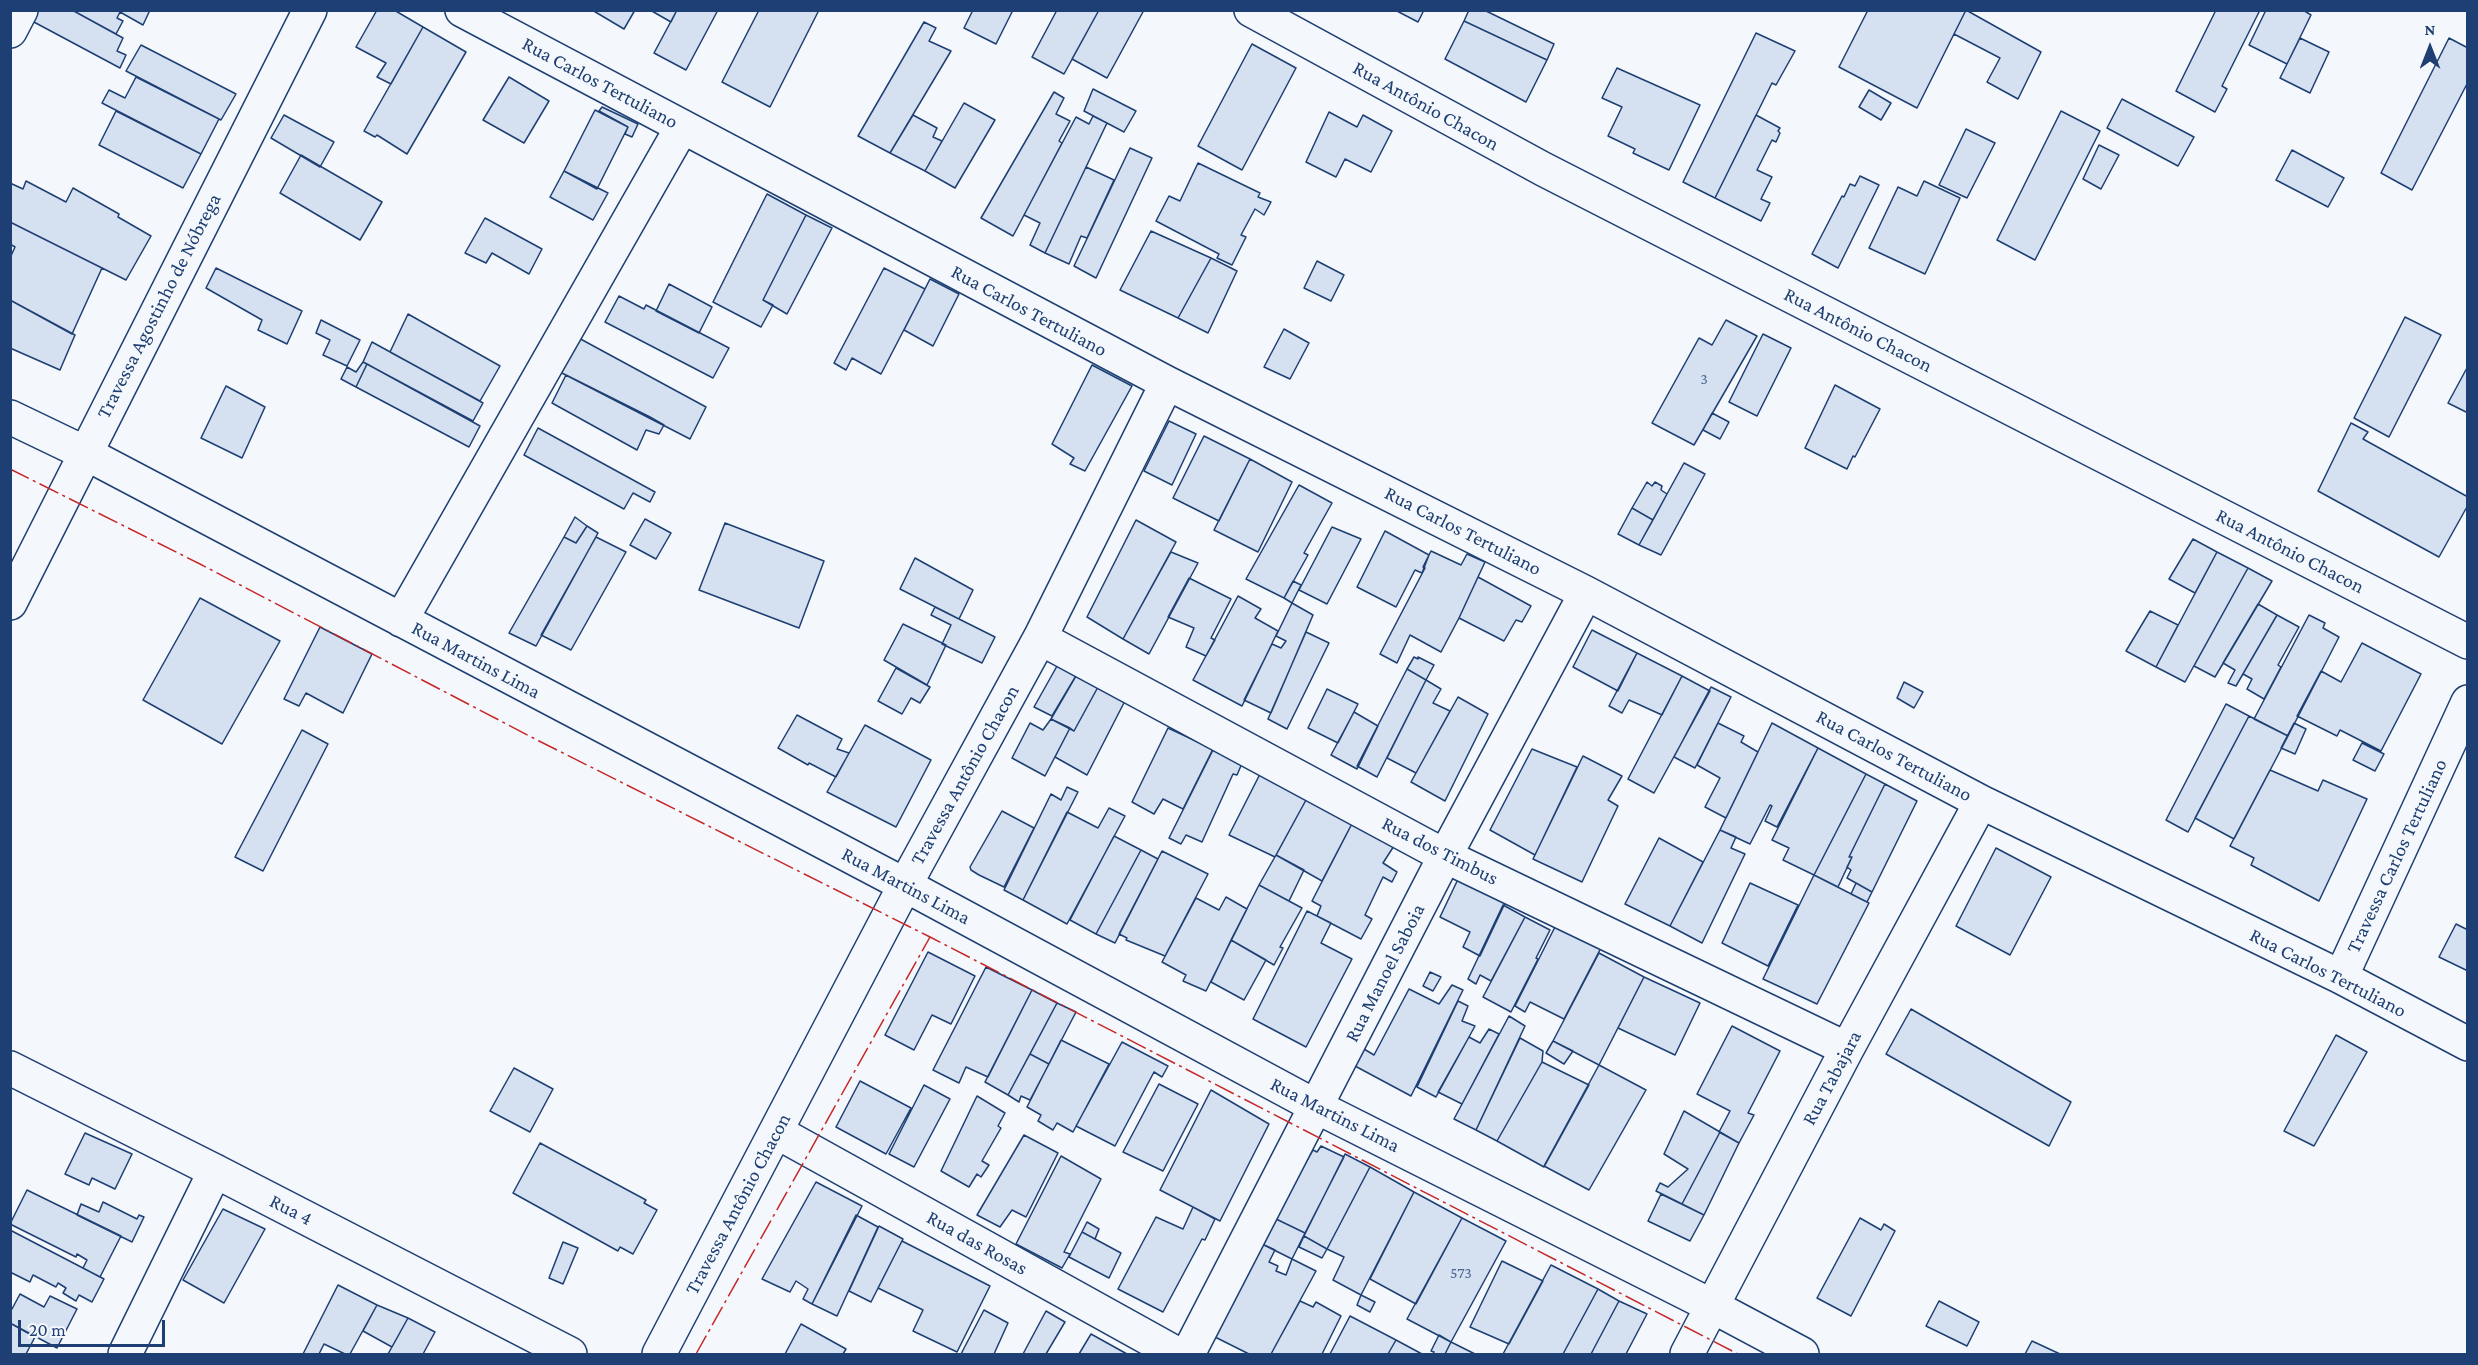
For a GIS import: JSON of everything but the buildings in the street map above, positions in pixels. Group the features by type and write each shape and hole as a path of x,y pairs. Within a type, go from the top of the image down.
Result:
{"street":[{"path":"10,31 21,10"},
{"name":"Travessa Agostinho de Nóbrega","path":"10,603 310,10"},
{"name":"Rua Carlos Tertuliano","path":"462,10 1167,383 1586,593 1981,802 2341,978 2468,1044"},
{"name":"Rua Antônio Chacon","path":"1251,10 1543,169 2468,642"},
{"path":"401,620 682,127"},
{"name":"Travessa Antônio Chacon","path":"659,1354 905,885 1040,638 1167,383"},
{"name":"Rua Martins Lima","path":"10,417 85,453 905,885 1317,1107 1712,1306 1802,1354"},
{"name":"Rua Manoel Saboia","path":"1188,1354 1445,856 1586,593"},
{"name":"Rua dos Timbus","path":"1040,638 1445,856 1847,1049"},
{"name":"Travessa Carlos Tertuliano","path":"2341,978 2468,702"},
{"name":"Rua Tabajara","path":"1687,1354 1847,1049 1981,802"},
{"name":"Rua 4","path":"10,1068 570,1354"},
{"name":"Rua das Rosas","path":"777,1132 1177,1354"},
{"path":"125,1354 215,1171"}],"power":[{"path":"10,469 200,564 539,741 930,937 1738,1354"},
{"path":"696,1354 930,937"}]}
